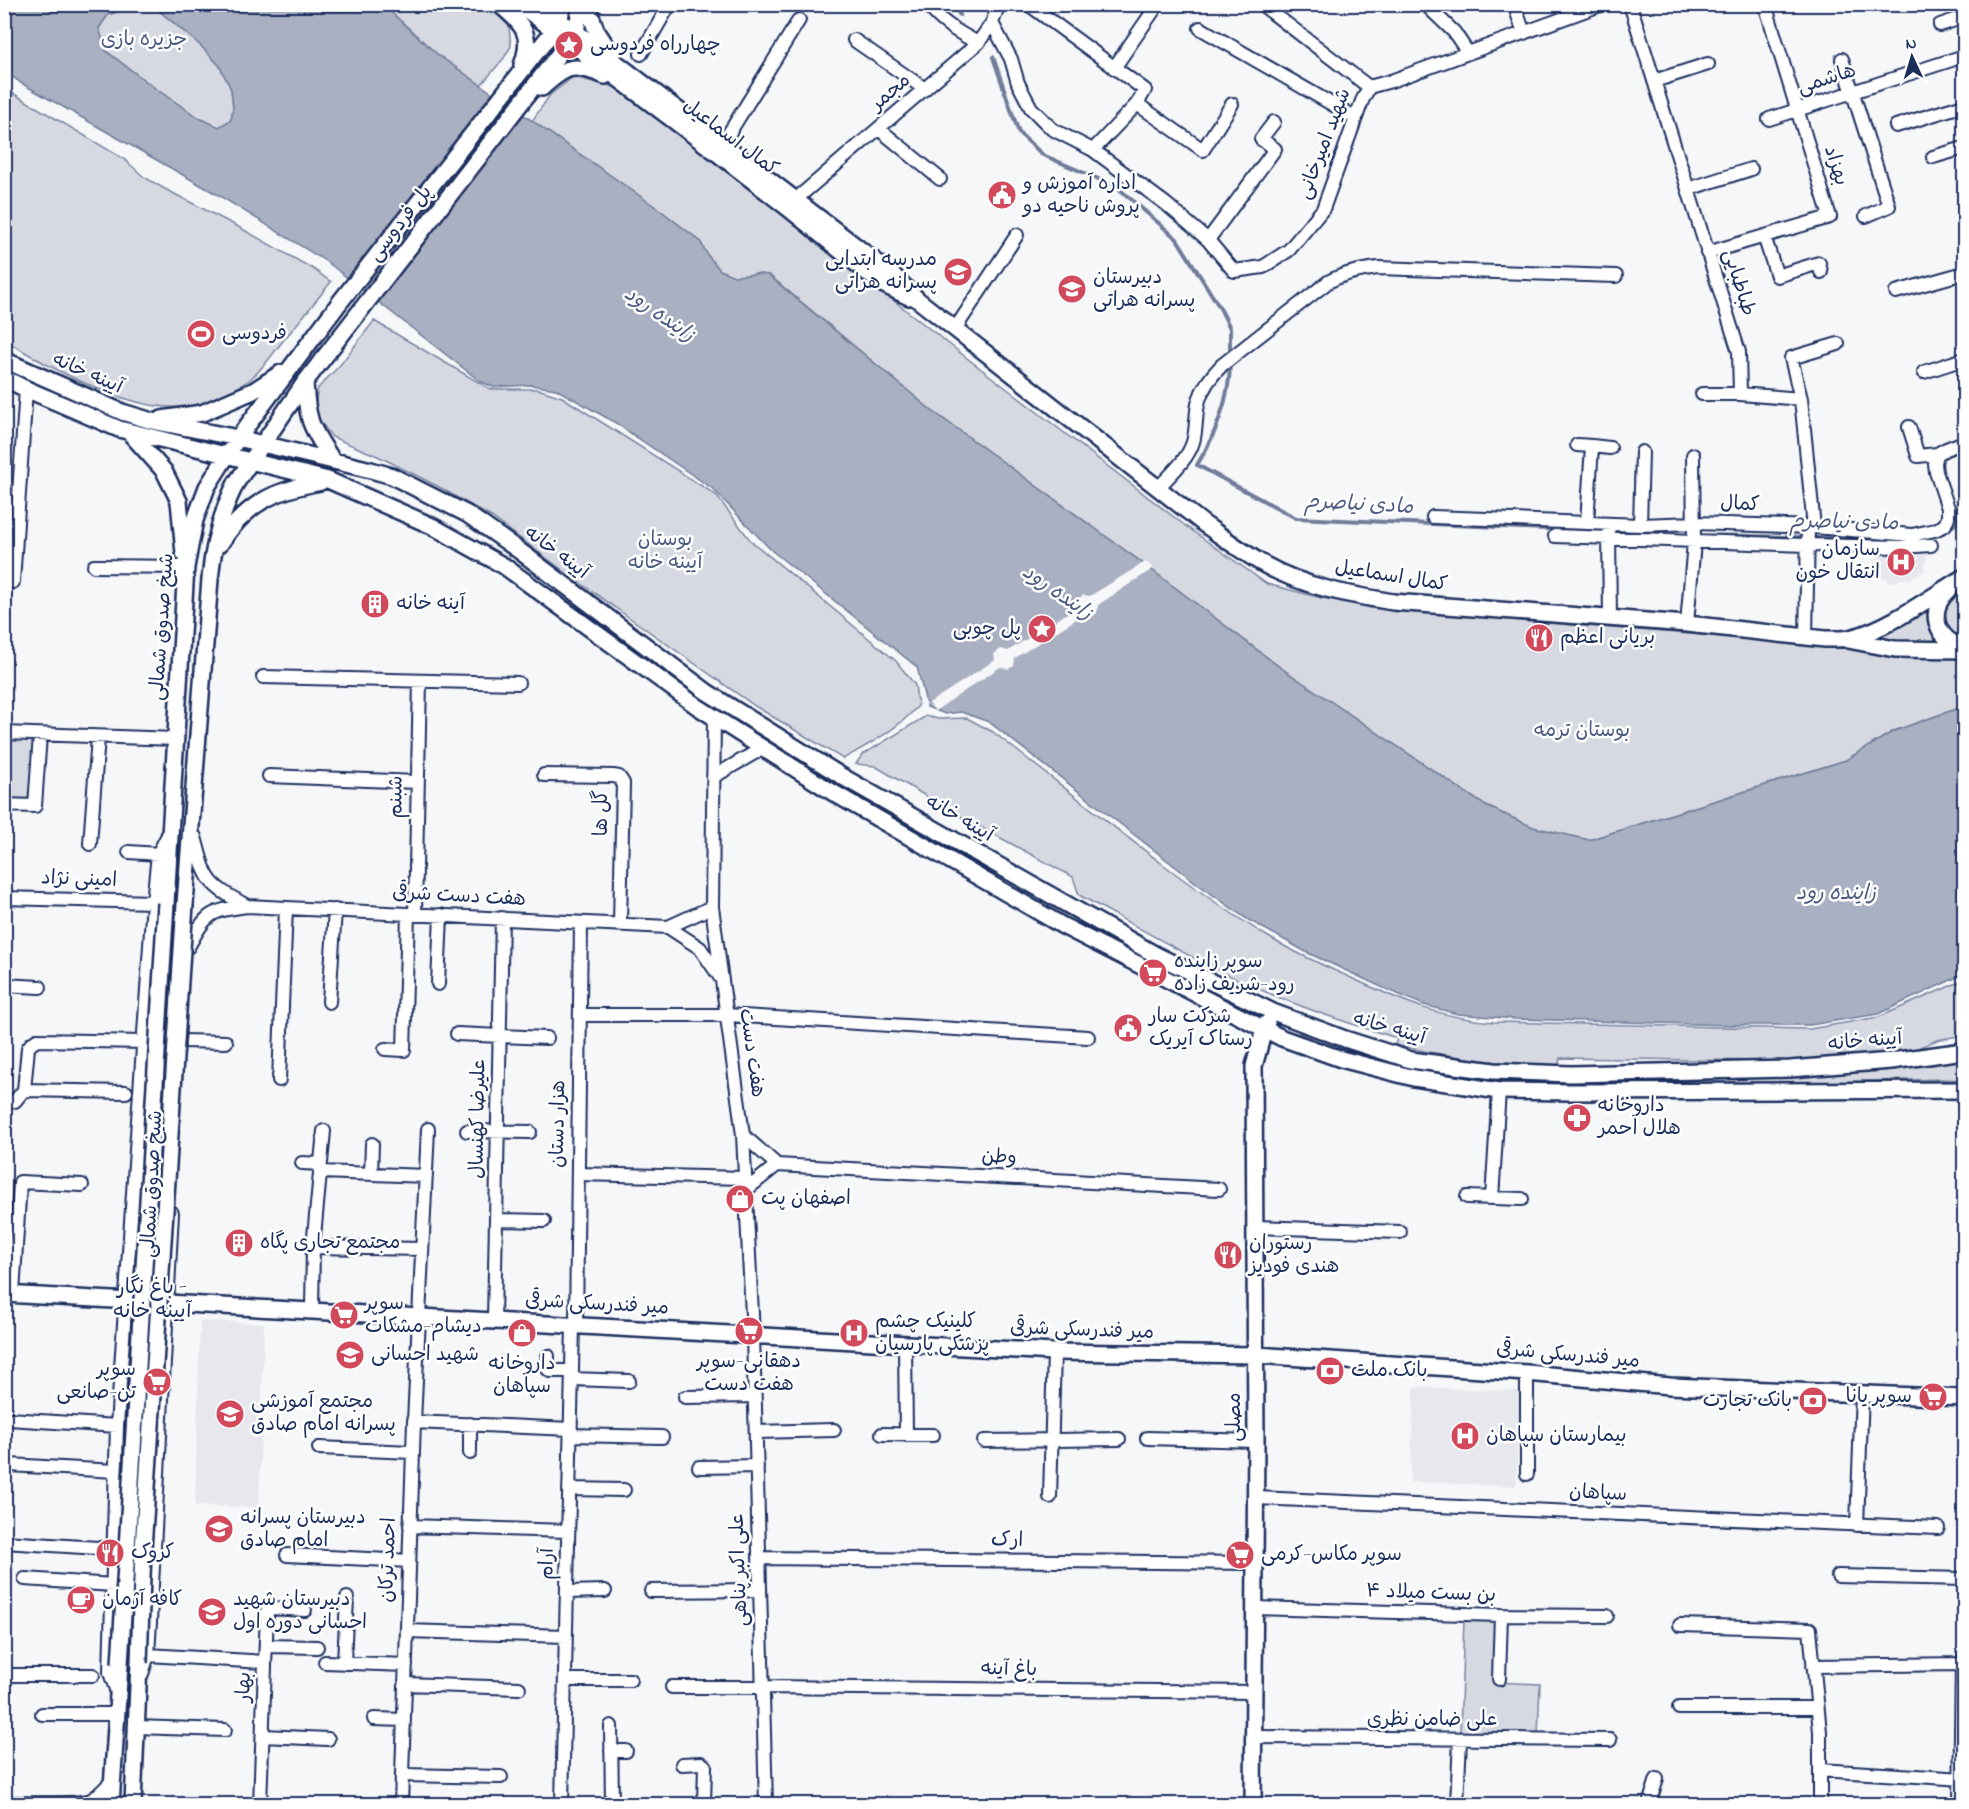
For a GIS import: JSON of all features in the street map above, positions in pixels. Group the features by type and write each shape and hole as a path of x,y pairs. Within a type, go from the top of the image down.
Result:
{"main road":[{"path":"499,4 522,26 526,35 528,44 517,79"},
{"name":"کمال اسماعیل","path":"519,4 620,66 891,273 918,300 1204,524 1267,566 1315,585 1352,595 1393,602 1687,624 1806,638 1842,639 1895,649 1965,649"},
{"name":"کمال اسماعیل","path":"537,4 556,26"},
{"path":"556,26 562,4"},
{"path":"572,37 581,4"},
{"path":"587,4 596,30 620,66"},
{"name":"پل فردوسی","path":"238,438 340,302 517,79 556,26"},
{"name":"پل فردوسی","path":"262,445 305,382 572,37"},
{"name":"کمال اسماعیل","path":"572,37 623,83 779,201 880,283 918,300"},
{"path":"528,94 542,88 560,72 575,68 590,70 623,83"},
{"name":"آیینه خانه","path":"4,360 122,412 152,421 238,438 392,476 467,514 707,692 843,777 1156,956 1273,1012 1345,1039 1411,1060 1494,1071 1571,1074 1790,1069 1891,1061 1965,1051"},
{"path":"152,421 202,413 254,391 291,366"},
{"name":"آیینه خانه","path":"4,378 118,429 328,480 442,532 504,566 714,717 832,792 1062,926 1264,1030 1341,1059 1414,1078 1499,1090 1571,1092 1965,1090"},
{"path":"305,382 307,412 314,432 333,460"},
{"path":"129,432 164,471 179,501 186,567"},
{"name":"شیخ صدوق شمالی","path":"111,1804 160,903 171,830 186,567 199,510 207,488 238,438"},
{"name":"شیخ صدوق شمالی","path":"133,1804 138,1690 143,1659 142,1549 185,904 193,830 212,556 228,499 262,445"},
{"path":"212,556 231,527 259,502 290,487 328,480"},
{"path":"442,532 443,517 453,507"},
{"path":"1963,577 1943,596 1935,613 1938,625 1948,640 1965,649"},
{"name":"کمال اسماعیل","path":"1842,639 1856,637 1884,624 1963,577"},
{"name":"مصلی","path":"1253,1804 1256,1441 1254,1066 1264,1030 1273,1012"},
{"path":"1671,1072 1672,1092"},
{"name":"میر فندرسکی شرقی","path":"9,1294 1054,1352 1256,1355 1527,1373 1670,1386 1965,1398"}],"street":[{"path":"641,54 670,4"},
{"path":"927,4 934,15 954,30 978,43"},
{"name":"مجمر","path":"795,200 978,43 992,23 999,4"},
{"path":"1028,4 1145,90 1137,104 1094,150"},
{"path":"1114,68 1158,4"},
{"path":"1261,4 1369,87"},
{"path":"1425,4 1454,32 1468,53"},
{"path":"1514,4 1524,33"},
{"name":"شهید امیرخانی","path":"1208,240 1234,271 1263,267 1289,250 1323,209 1369,87 1603,4"},
{"name":"طباطبایی","path":"1630,4 1739,352 1740,394"},
{"name":"بهزاد","path":"1707,252 1830,217 1765,4"},
{"path":"1940,25 1965,17"},
{"path":"723,144 799,20"},
{"path":"992,23 1011,59 1018,83 1031,108 1052,129 1094,150 1166,204 1208,240 1275,149 1261,139 1274,122"},
{"path":"1200,28 1356,118"},
{"path":"854,40 925,89"},
{"name":"هاشمی","path":"1769,119 1965,56"},
{"path":"1842,59 1889,206 1866,216"},
{"path":"1654,81 1708,64"},
{"path":"1137,104 1203,150 1232,104"},
{"path":"1896,126 1965,105"},
{"path":"879,129 940,179"},
{"path":"1933,157 1965,148"},
{"path":"1688,189 1751,170"},
{"path":"956,329 1017,235"},
{"path":"1764,236 1777,276 1820,263 1821,272"},
{"path":"1159,487 1177,468 1192,444 1198,422 1199,402 1213,375 1230,358 1328,282 1341,275 1378,268 1616,276"},
{"path":"1896,292 1965,273"},
{"path":"1806,638 1807,545 1811,527 1801,399 1791,358 1838,344"},
{"path":"1924,372 1965,359"},
{"path":"13,582 26,389"},
{"path":"1702,394 1740,394 1801,399"},
{"path":"1909,427 1918,456 1937,454 1965,442"},
{"path":"1577,445 1611,448"},
{"path":"1587,523 1592,446"},
{"path":"1640,525 1642,452"},
{"name":"کمال","path":"1433,517 1640,525 1695,523 1811,527 1912,535 1935,530 1945,525 1948,517 1948,508 1936,472 1937,454"},
{"path":"1687,624 1695,523 1693,455"},
{"path":"1609,524 1610,619"},
{"path":"1555,536 1807,545 1901,547 1931,545"},
{"path":"94,566 186,567"},
{"path":"263,677 518,683"},
{"name":"شبنم","path":"385,1049 404,1050 412,914 420,681"},
{"name":"هفت دست","path":"714,717 712,906 743,1135 753,1335"},
{"path":"4,734 176,739"},
{"path":"4,805 35,806 40,735"},
{"path":"90,843 98,737"},
{"path":"713,777 763,748"},
{"name":"گل ها","path":"544,775 620,777 622,783 620,924"},
{"path":"269,776 417,782"},
{"name":"شیخ صدوق شمالی","path":"117,1693 110,1673 117,1426 145,1042 160,903 158,854 171,830"},
{"path":"193,830 204,872 213,885 247,906"},
{"name":"شیخ صدوق شمالی","path":"143,1659 188,947 195,872 193,830"},
{"path":"129,852 158,854"},
{"name":"امینی نژاد","path":"4,898 160,903"},
{"name":"هفت دست شرقی","path":"188,947 201,924 211,915 220,909 247,906 668,927"},
{"path":"668,927 712,906"},
{"path":"279,1080 285,908"},
{"path":"329,1002 335,910"},
{"path":"438,984 441,915"},
{"name":"علیرضا کهنسال","path":"494,1320 502,918"},
{"name":"هزار دستان","path":"575,1325 581,922"},
{"path":"668,927 700,948 722,981"},
{"path":"4,985 39,987"},
{"path":"580,1015 727,1015 1088,1037"},
{"path":"457,1034 546,1038"},
{"path":"4,1101 15,1101 24,1090 28,1048 37,1040 145,1042"},
{"path":"182,1041 226,1042"},
{"path":"24,1090 126,1092"},
{"path":"1492,1198 1499,1090"},
{"name":"احمد ترکان","path":"401,1804 412,1452 428,1129"},
{"path":"312,1310 313,1247 324,1131"},
{"path":"467,1131 530,1132"},
{"path":"578,1174 746,1184 777,1165 743,1135"},
{"path":"370,1174 372,1144"},
{"path":"302,1163 321,1168 370,1174 426,1176"},
{"name":"وطن","path":"777,1165 1219,1189"},
{"path":"9,1294 20,1182 82,1185"},
{"path":"1467,1197 1522,1199"},
{"path":"496,1220 544,1221"},
{"path":"1254,1227 1400,1232"},
{"path":"313,1247 422,1249"},
{"path":"128,1268 137,1277 148,1280 160,1278 169,1270"},
{"path":"124,1332 128,1323 135,1317 144,1315 154,1317 161,1323 165,1332"},
{"name":"آرام","path":"562,1804 575,1325"},
{"name":"علی اکبر پناهی","path":"753,1335 766,1804"},
{"path":"905,1344 906,1435"},
{"path":"1050,1497 1054,1352"},
{"path":"549,1356 547,1368 549,1371 629,1381"},
{"path":"1527,1373 1527,1474"},
{"path":"1857,1525 1862,1393"},
{"path":"686,1397 754,1396"},
{"path":"9,1419 117,1426"},
{"path":"414,1422 662,1437"},
{"path":"470,1424 470,1453"},
{"path":"756,1432 834,1430"},
{"path":"882,1434 933,1435"},
{"path":"1147,1438 1256,1441"},
{"path":"984,1441 1119,1439"},
{"path":"319,1448 412,1452"},
{"path":"9,1464 116,1471"},
{"path":"699,1467 757,1467"},
{"path":"569,1489 624,1490"},
{"name":"سپاهان","path":"1255,1498 1938,1528"},
{"path":"410,1526 568,1531"},
{"path":"4,1542 114,1549"},
{"path":"287,1555 409,1561"},
{"name":"ارک","path":"759,1558 1255,1563"},
{"path":"1838,1576 1965,1579"},
{"path":"25,1580 113,1585"},
{"path":"651,1591 760,1590"},
{"path":"567,1592 605,1591"},
{"path":"344,1663 347,1598"},
{"name":"بن بست میلاد ۴","path":"1255,1608 1501,1616 1607,1616"},
{"name":"بهار","path":"260,1804 268,1609 305,1610"},
{"path":"1499,1679 1501,1616"},
{"path":"1680,1625 1809,1629 1817,1708 1820,1804"},
{"path":"407,1631 566,1636"},
{"path":"266,1646 317,1647"},
{"path":"143,1659 266,1662"},
{"path":"1813,1666 1963,1661 1960,1804"},
{"path":"325,1662 406,1665"},
{"path":"4,1675 93,1675"},
{"path":"565,1680 630,1680"},
{"path":"405,1684 519,1688"},
{"name":"باغ آینه","path":"672,1688 1254,1692"},
{"path":"1679,1708 1817,1708"},
{"path":"42,1714 116,1714"},
{"path":"374,1719 404,1720"},
{"path":"611,1726 612,1804"},
{"path":"136,1727 225,1730"},
{"path":"262,1736 328,1739"},
{"name":"علی ضامن نظری","path":"1254,1737 1610,1740"},
{"path":"1457,1804 1460,1740"},
{"path":"611,1751 626,1750"},
{"path":"682,1764 703,1764 704,1804"},
{"path":"1820,1770 1962,1778"},
{"path":"402,1775 501,1777"},
{"path":"1649,1804 1658,1779"},
{"path":"10,1804 87,1802 112,1781"}],"shaded area":[{"name":"سازمان انتقال خون","path":"1877,552 1927,553 1924,572 1913,576 1912,579 1899,579 1898,582 1888,582 1887,578 1876,579"},
{"name":"مجتمع آموزشی پسرانه امام صادق","path":"200,1321 264,1323 259,1507 195,1506"},
{"name":"بیمارستان سپاهان","path":"1414,1387 1520,1391 1516,1486 1410,1482"}],"green space":[{"name":"جزیره بازی","path":"137,5 157,9 201,46 219,65 231,89 233,107 231,120 219,127 199,118 106,51 99,28 108,15"},
{"path":"383,5 490,5 508,19 511,46 481,85 438,55"},
{"name":"بوستان ترمه","path":"573,77 614,87 767,201 1187,527 1267,584 1321,598 1521,621 1964,655 1964,706 1894,731 1846,760 1588,840 1533,827 1486,806 1281,668 1140,561 931,410 769,275 734,277 720,270 708,256 700,241 660,210 532,121 550,95"},
{"path":"4,88 124,159 144,177 244,230 313,269 331,282 254,376 229,392 199,404 169,407 145,404 120,397 69,376 5,340"},
{"name":"بوستان آیینه خانه","path":"374,321 490,389 538,389 562,397 716,495 751,541 896,661 915,685 918,706 892,729 843,759 755,706 576,580 493,518 380,457 332,437 319,420 315,406 318,388 340,365"},
{"path":"1964,587 1964,642 1950,629 1946,614 1950,600"},
{"path":"1926,609 1929,625 1938,643 1864,641 1904,623"},
{"path":"926,716 938,719 967,718 993,732 1129,839 1199,891 1270,938 1360,982 1425,1008 1459,1017 1494,1022 1810,1029 1879,1017 1964,980 1964,1035 1937,1040 1913,1050 1884,1057 1837,1062 1560,1058 1558,1067 1476,1059 1395,1045 1397,1038 1288,1001 1234,978 1182,951 1079,895 1073,877 956,814 875,766 856,764 862,755"},
{"path":"4,737 36,738 32,801 5,799"},
{"path":"1299,1033 1393,1061 1450,1072 1964,1056 1964,1080 1770,1084 1490,1083 1406,1070 1301,1038"},
{"path":"1464,1620 1498,1622 1496,1682 1540,1684 1538,1735 1460,1732"}],"water":[{"name":"زاینده رود","path":"5,5 137,5 108,15 99,28 106,51 199,118 219,127 231,120 233,107 231,89 219,65 201,46 157,9 143,5 383,5 438,55 660,210 700,241 708,256 720,270 734,276 768,275 931,410 1140,561 1281,668 1486,806 1533,827 1589,840 1846,760 1894,731 1964,706 1964,974 1878,1014 1810,1025 1515,1019 1458,1014 1424,1005 1306,952 1247,919 1199,885 989,722 961,712 945,714 927,707 917,667 771,550 713,489 614,422 556,389 531,385 493,387 480,381 327,262 220,196 21,83 5,71"}],"pier":[{"name":"پل چوبی","path":"1145,562 1154,568 1098,605 1097,613 1092,617 1081,616 1015,658 1014,666 1008,669 1000,667 935,711 929,703 995,660 994,654 1001,649 1008,651 1077,607 1077,600 1083,595 1090,596"}],"waterway":[{"name":"مادی نیاصرم","path":"952,4 960,15"},
{"name":"مادی نیاصرم","path":"993,57 1019,133 1043,155 1117,187 1177,239 1230,328 1230,355"},
{"name":"مادی نیاصرم","path":"1230,363 1227,390 1220,416 1210,442 1197,465 1296,518 1637,533"},
{"name":"مادی نیاصرم","path":"1948,529 1957,523 1959,487 1964,468"},
{"name":"مادی نیاصرم","path":"1699,535 1907,540"}],"place":[{"name":"چهارراه فردوسی","path":"569,45"},
{"name":"اداره آموزش و پروش ناحیه دو","path":"1002,195"},
{"name":"مدرسه ابتدایی پسرانه هراتی","path":"958,272"},
{"name":"دبیرستان پسرانه هراتی","path":"1072,289"},
{"name":"فردوسی","path":"201,334"},
{"name":"سازمان انتقال خون","path":"1901,562"},
{"name":"آینه خانه","path":"375,604"},
{"name":"پل چوبی","path":"1042,629"},
{"name":"بریانی اعظم","path":"1539,638"},
{"name":"سوپر زاینده رود-شریف زاده","path":"1153,973"},
{"name":"شرکت سار رستاک آیریک","path":"1128,1028"},
{"name":"داروخانه هلال احمر","path":"1577,1118"},
{"name":"اصفهان پت","path":"740,1199"},
{"name":"مجتمع تجاری پگاه","path":"239,1243"},
{"name":"رستوران هندی فودیز","path":"1228,1255"},
{"name":"سوپر دیشام-مشکات","path":"344,1315"},
{"name":"دهقانی-سوپر هفت دست","path":"749,1331"},
{"name":"داروخانه سپاهان","path":"522,1333"},
{"name":"کلینیک چشم پزشکی پارسیان","path":"854,1333"},
{"name":"شهید احسانی","path":"350,1355"},
{"name":"بانک ملت","path":"1330,1371"},
{"name":"سوپر تن-صانعی","path":"157,1382"},
{"name":"سوپر یانا","path":"1933,1397"},
{"name":"بانک تجارت","path":"1813,1401"},
{"name":"مجتمع آموزشی پسرانه امام صادق","path":"230,1414"},
{"name":"بیمارستان سپاهان","path":"1465,1436"},
{"name":"دبیرستان پسرانه امام صادق","path":"219,1529"},
{"name":"کروک","path":"110,1553"},
{"name":"سوپر مکاس-کرمی","path":"1240,1555"},
{"name":"کافه آژمان","path":"81,1600"},
{"name":"دبیرستان شهید احسانى دوره اول","path":"212,1612"}],"district":[{"name":"باغ نگار - آیینه خانه","path":"152,1300"}]}
